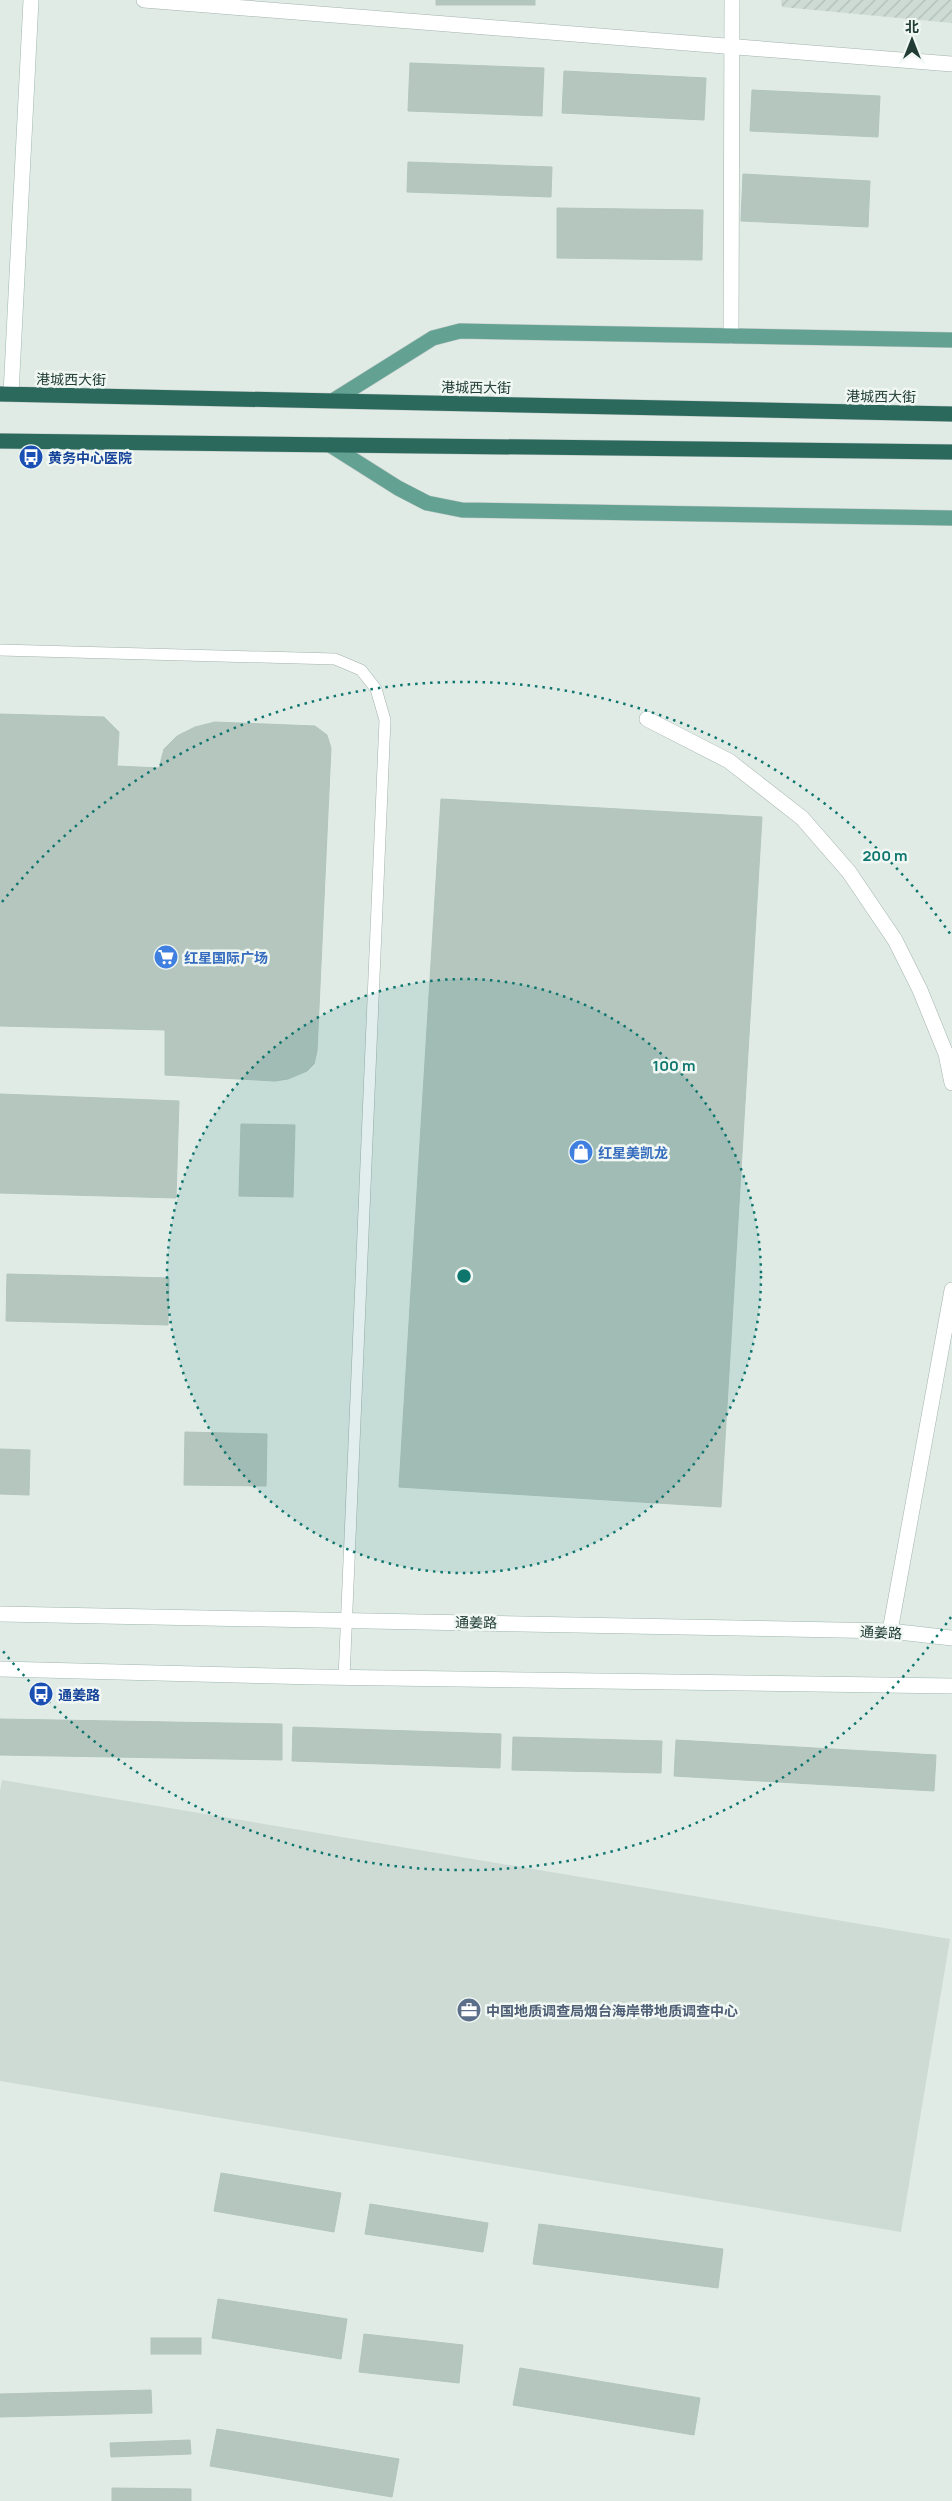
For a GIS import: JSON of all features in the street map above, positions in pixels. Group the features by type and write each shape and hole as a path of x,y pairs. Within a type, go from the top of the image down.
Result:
{"highway":[{"name":"港城西大街","path":"6,394 952,414"},
{"path":"0,441 952,452"}],"main road":[{"path":"334,400 433,338 460,332 952,340"},
{"path":"330,445 398,488 427,503 462,510 952,518"}],"street":[{"path":"6,394 31,0"},
{"path":"144,0 732,45 952,64"},
{"path":"731,336 732,0"},
{"path":"647,719 729,761 802,818 849,872 896,940 920,990 946,1054 952,1083"},
{"path":"890,1631 952,1290"},
{"name":"通姜路","path":"0,1614 346,1619 890,1631 952,1638"},
{"path":"0,1669 344,1678 952,1686"}],"lane":[{"path":"0,650 335,659 361,670 376,689 385,720 344,1678"}],"shaded area":[{"path":"781,0 952,0 952,23 782,7"},
{"name":"中国地质调查局烟台海岸带地质调查中心","path":"2,1780 950,1939 901,2232 0,2081 0,1791"}],"building":[{"path":"436,0 535,0 535,5 436,5"},
{"path":"410,63 544,68 542,116 408,111"},
{"path":"564,71 706,78 704,120 562,113"},
{"path":"752,90 880,96 878,137 750,131"},
{"path":"408,162 552,167 551,197 407,192"},
{"path":"743,174 870,181 868,227 741,221"},
{"path":"557,208 703,210 702,260 557,258"},
{"path":"0,714 104,717 119,732 117,766 159,768 164,749 177,736 195,727 215,722 315,726 327,735 331,748 317,1051 314,1064 307,1071 288,1079 275,1081 165,1075 165,1030 0,1026"},
{"name":"红星美凯龙","path":"441,799 762,817 721,1507 399,1487"},
{"path":"0,1094 179,1101 176,1198 0,1193"},
{"path":"241,1124 295,1125 293,1197 239,1196"},
{"path":"7,1274 169,1278 168,1325 6,1321"},
{"path":"185,1432 267,1434 266,1486 184,1485"},
{"path":"0,1449 30,1450 29,1495 0,1494"},
{"path":"0,1719 282,1724 282,1760 0,1755"},
{"path":"293,1727 501,1734 500,1768 292,1761"},
{"path":"513,1737 662,1741 661,1773 512,1770"},
{"path":"676,1740 936,1755 934,1791 674,1776"},
{"path":"221,2173 341,2193 334,2232 214,2211"},
{"path":"370,2204 488,2223 483,2252 365,2234"},
{"path":"539,2224 723,2249 718,2288 533,2264"},
{"path":"218,2299 347,2319 341,2359 212,2338"},
{"path":"364,2334 463,2345 459,2383 359,2372"},
{"path":"151,2338 201,2338 201,2354 151,2354"},
{"path":"520,2368 700,2398 694,2435 513,2405"},
{"path":"151,2390 152,2413 0,2417 0,2394"},
{"path":"217,2429 399,2459 392,2497 210,2466"},
{"path":"190,2440 191,2454 111,2457 110,2443"},
{"path":"112,2488 191,2489 191,2501 112,2501"}],"place":[{"name":"黄务中心医院","path":"31,457"},
{"name":"红星国际广场","path":"166,957"},
{"name":"红星美凯龙","path":"581,1152"},
{"name":"通姜路","path":"41,1694"},
{"name":"中国地质调查局烟台海岸带地质调查中心","path":"469,2010"}]}
